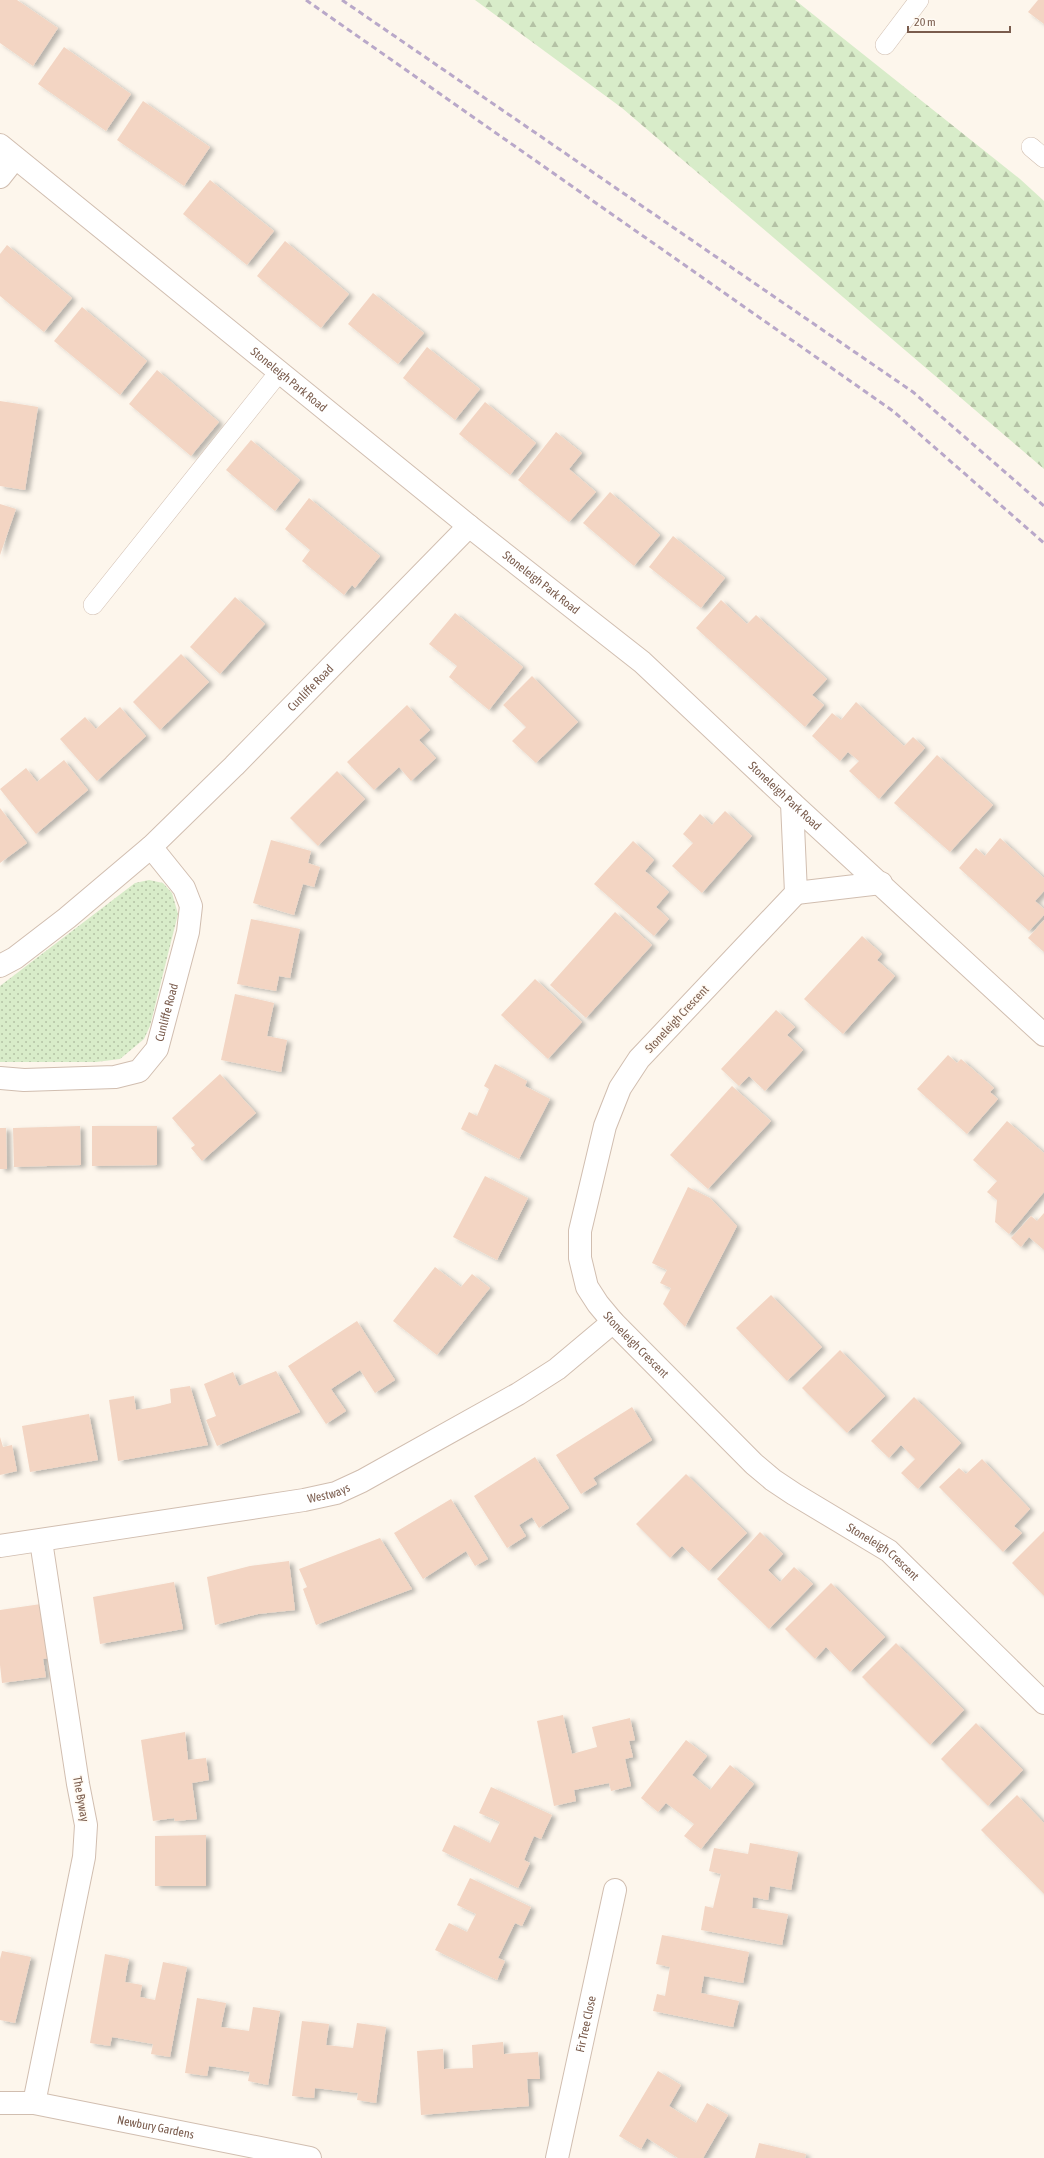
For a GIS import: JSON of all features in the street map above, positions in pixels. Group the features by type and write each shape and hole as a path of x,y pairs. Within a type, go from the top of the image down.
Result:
{"street":[{"path":"0,177 7,152"},
{"name":"Stoneleigh Park Road","path":"7,152 280,371 469,526 642,662 792,803 1044,1035"},
{"name":"Cunliffe Road","path":"0,966 15,958 67,918 150,847 234,766 469,526"},
{"path":"792,803 796,893 881,884"},
{"name":"Cunliffe Road","path":"0,1078 24,1080 114,1077 139,1071 157,1048 188,932 191,906 184,888 150,847"},
{"name":"Stoneleigh Crescent","path":"796,893 640,1059 620,1088 605,1126 580,1232 580,1258 587,1287 598,1304 613,1322 759,1468 794,1494 889,1551 1044,1703"},
{"name":"Westways","path":"0,1546 304,1500 336,1493 362,1481 518,1394 557,1369 613,1322"},
{"name":"The Byway","path":"34,2103 84,1857 86,1825 78,1784 41,1541"},
{"name":"Fir Tree Close","path":"557,2158 615,1890"},
{"name":"Newbury Gardens","path":"0,2103 34,2103 310,2158"}],"lane":[{"path":"885,45 919,0"},
{"path":"93,605 280,371"}],"green space":[{"path":"475,0 795,0 1020,179 1044,201 1044,469 622,108"},
{"path":"149,880 163,883 172,893 178,914 150,1026 144,1039 120,1059 96,1062 0,1062 0,986 135,883"}],"building":[{"path":"0,0 17,0 58,28 33,66 0,43"},
{"path":"1038,0 1044,0 1044,24 1028,12"},
{"path":"64,47 131,94 106,131 38,84"},
{"path":"143,101 210,147 184,186 117,140"},
{"path":"210,180 274,231 247,265 183,214"},
{"path":"285,241 349,294 321,328 257,276"},
{"path":"7,245 72,298 44,332 0,296 0,254"},
{"path":"373,293 424,333 398,364 348,324"},
{"path":"82,307 147,361 120,395 54,341"},
{"path":"427,347 480,389 455,420 403,378"},
{"path":"157,370 219,422 191,456 129,404"},
{"path":"0,401 38,407 25,490 0,486"},
{"path":"485,402 536,443 510,475 459,434"},
{"path":"556,432 582,453 569,469 596,492 569,522 518,480"},
{"path":"251,440 300,480 275,511 226,470"},
{"path":"610,492 660,535 634,566 583,523"},
{"path":"309,498 380,556 355,588 352,585 344,595 302,561 310,550 285,529"},
{"path":"0,504 16,509 0,555"},
{"path":"673,536 725,578 701,608 649,567"},
{"path":"235,597 265,624 220,674 190,647"},
{"path":"721,600 747,624 756,615 827,679 812,695 824,705 805,727 696,628"},
{"path":"455,613 523,667 489,710 449,677 457,666 429,644"},
{"path":"181,654 209,682 160,730 133,702"},
{"path":"532,676 578,722 536,763 512,741 526,727 503,705"},
{"path":"856,702 904,746 913,737 925,748 879,799 849,771 859,761 848,752 840,761 812,736 832,713 841,720"},
{"path":"407,705 430,730 419,740 436,758 411,781 399,767 374,790 347,762"},
{"path":"120,707 146,736 97,781 60,739 85,717 96,729"},
{"path":"937,755 993,805 950,852 894,803"},
{"path":"64,760 88,790 36,834 0,789 26,768 37,782"},
{"path":"337,771 365,799 318,846 290,818"},
{"path":"0,808 27,843 0,863"},
{"path":"725,811 752,836 702,893 672,866 693,843 683,834 700,814 712,825"},
{"path":"1000,838 1044,878 1044,891 1035,901 1044,909 1044,915 1029,931 959,868 976,848 985,856"},
{"path":"271,840 311,851 308,863 320,867 314,887 303,884 294,915 253,903"},
{"path":"633,841 654,860 645,871 669,892 656,907 669,919 654,936 594,884"},
{"path":"615,912 652,945 586,1018 550,985"},
{"path":"251,919 300,929 290,978 279,976 276,991 237,984"},
{"path":"1044,920 1044,952 1028,938"},
{"path":"862,936 882,954 877,960 895,976 843,1034 804,999"},
{"path":"535,979 582,1022 548,1059 501,1015"},
{"path":"235,994 274,1003 267,1036 287,1040 281,1072 221,1060"},
{"path":"776,1010 795,1027 787,1035 803,1050 765,1091 749,1076 739,1086 721,1069"},
{"path":"948,1055 957,1063 961,1059 976,1072 994,1088 990,1092 998,1099 967,1134 917,1089"},
{"path":"495,1064 527,1081 525,1086 550,1099 519,1159 461,1129 469,1112 477,1116 489,1089 484,1086"},
{"path":"220,1074 256,1113 202,1161 191,1148 195,1145 172,1118"},
{"path":"732,1086 771,1121 708,1189 670,1155"},
{"path":"1007,1121 1044,1153 1044,1192 1009,1234 995,1222 997,1200 987,1192 997,1181 973,1160"},
{"path":"80,1126 81,1165 14,1167 13,1128"},
{"path":"92,1126 157,1126 157,1165 92,1166"},
{"path":"0,1128 6,1128 7,1169 0,1169"},
{"path":"485,1176 528,1198 497,1260 453,1237"},
{"path":"688,1187 710,1198 737,1226 685,1327 663,1304 671,1288 660,1283 667,1270 652,1263"},
{"path":"1044,1213 1044,1250 1029,1237 1021,1247 1011,1238 1031,1216 1037,1221"},
{"path":"435,1267 461,1287 472,1274 490,1288 437,1355 393,1321"},
{"path":"771,1295 822,1347 787,1381 736,1328"},
{"path":"357,1321 395,1380 375,1393 360,1370 331,1389 346,1411 326,1424 288,1366"},
{"path":"840,1350 885,1396 847,1433 802,1388"},
{"path":"276,1371 300,1412 217,1446 206,1420 216,1416 204,1384 233,1372 239,1386"},
{"path":"190,1386 208,1445 118,1461 109,1400 134,1396 136,1410 155,1407 171,1403 170,1389"},
{"path":"914,1397 961,1443 918,1489 901,1473 915,1459 901,1445 889,1458 871,1441"},
{"path":"632,1407 652,1440 593,1478 597,1484 581,1494 556,1455"},
{"path":"89,1414 98,1460 30,1472 22,1426"},
{"path":"0,1437 3,1447 12,1445 17,1471 0,1475"},
{"path":"535,1457 569,1508 539,1528 532,1517 519,1525 526,1536 507,1548 474,1496"},
{"path":"982,1459 1030,1509 1014,1526 1022,1533 1003,1552 939,1487 959,1468 966,1474"},
{"path":"686,1474 747,1533 709,1571 682,1546 670,1558 636,1524"},
{"path":"451,1499 488,1559 475,1566 466,1551 423,1579 394,1533"},
{"path":"1044,1531 1044,1596 1012,1563"},
{"path":"760,1532 783,1554 768,1570 780,1582 794,1567 813,1584 769,1629 717,1579"},
{"path":"380,1538 412,1589 316,1625 303,1589 307,1587 299,1569"},
{"path":"289,1561 295,1610 258,1614 215,1625 207,1577 250,1566"},
{"path":"174,1582 183,1629 100,1644 93,1597"},
{"path":"831,1583 885,1637 850,1672 826,1647 815,1659 785,1629"},
{"path":"41,1604 49,1658 43,1659 46,1677 2,1683 0,1665 0,1610"},
{"path":"896,1643 964,1710 930,1745 862,1677"},
{"path":"563,1715 572,1754 597,1747 592,1727 630,1718 635,1740 629,1741 633,1757 625,1759 631,1786 611,1791 609,1783 574,1790 576,1801 554,1806 537,1721"},
{"path":"976,1723 1023,1770 988,1806 941,1759"},
{"path":"185,1732 188,1760 206,1758 209,1780 192,1783 197,1819 175,1821 174,1818 153,1821 141,1740"},
{"path":"686,1740 707,1756 692,1775 710,1790 730,1765 754,1784 701,1849 684,1836 694,1824 666,1803 658,1812 641,1798"},
{"path":"491,1787 552,1815 541,1839 534,1836 524,1860 530,1863 518,1888 442,1851 454,1825 490,1843 500,1822 479,1813"},
{"path":"1017,1795 1044,1823 1044,1894 981,1830"},
{"path":"206,1835 206,1886 155,1886 155,1836"},
{"path":"750,1843 798,1852 791,1890 770,1886 768,1900 753,1897 752,1908 788,1914 782,1945 701,1930 705,1906 713,1908 721,1874 709,1871 714,1848 748,1854"},
{"path":"470,1878 531,1907 522,1926 515,1923 498,1958 505,1961 497,1980 435,1950 449,1923 467,1932 476,1914 457,1905"},
{"path":"662,1935 749,1952 743,1983 704,1976 701,1993 739,2001 733,2027 653,2011 657,1994 665,1996 670,1967 656,1964"},
{"path":"2,1951 31,1957 15,2023 0,2020 0,1959"},
{"path":"105,1954 129,1959 125,1982 142,1985 140,1997 155,2000 163,1962 187,1967 170,2057 151,2054 153,2044 112,2037 110,2046 90,2043"},
{"path":"197,1998 226,2003 221,2027 249,2031 253,2007 280,2011 268,2085 248,2081 250,2072 209,2066 207,2076 185,2073"},
{"path":"302,2021 329,2024 326,2045 353,2048 357,2023 386,2027 376,2103 357,2100 358,2093 315,2088 314,2098 292,2096"},
{"path":"503,2042 504,2054 538,2052 540,2079 527,2079 529,2106 421,2115 417,2051 443,2049 444,2069 473,2068 472,2045"},
{"path":"658,2071 681,2085 669,2106 696,2123 707,2103 728,2115 703,2158 678,2158 647,2138 641,2149 619,2136"},
{"path":"759,2143 806,2154 805,2158 755,2158"}],"railway":[{"path":"306,0 893,411 1044,543"},
{"path":"342,0 913,392 1044,506"}]}
